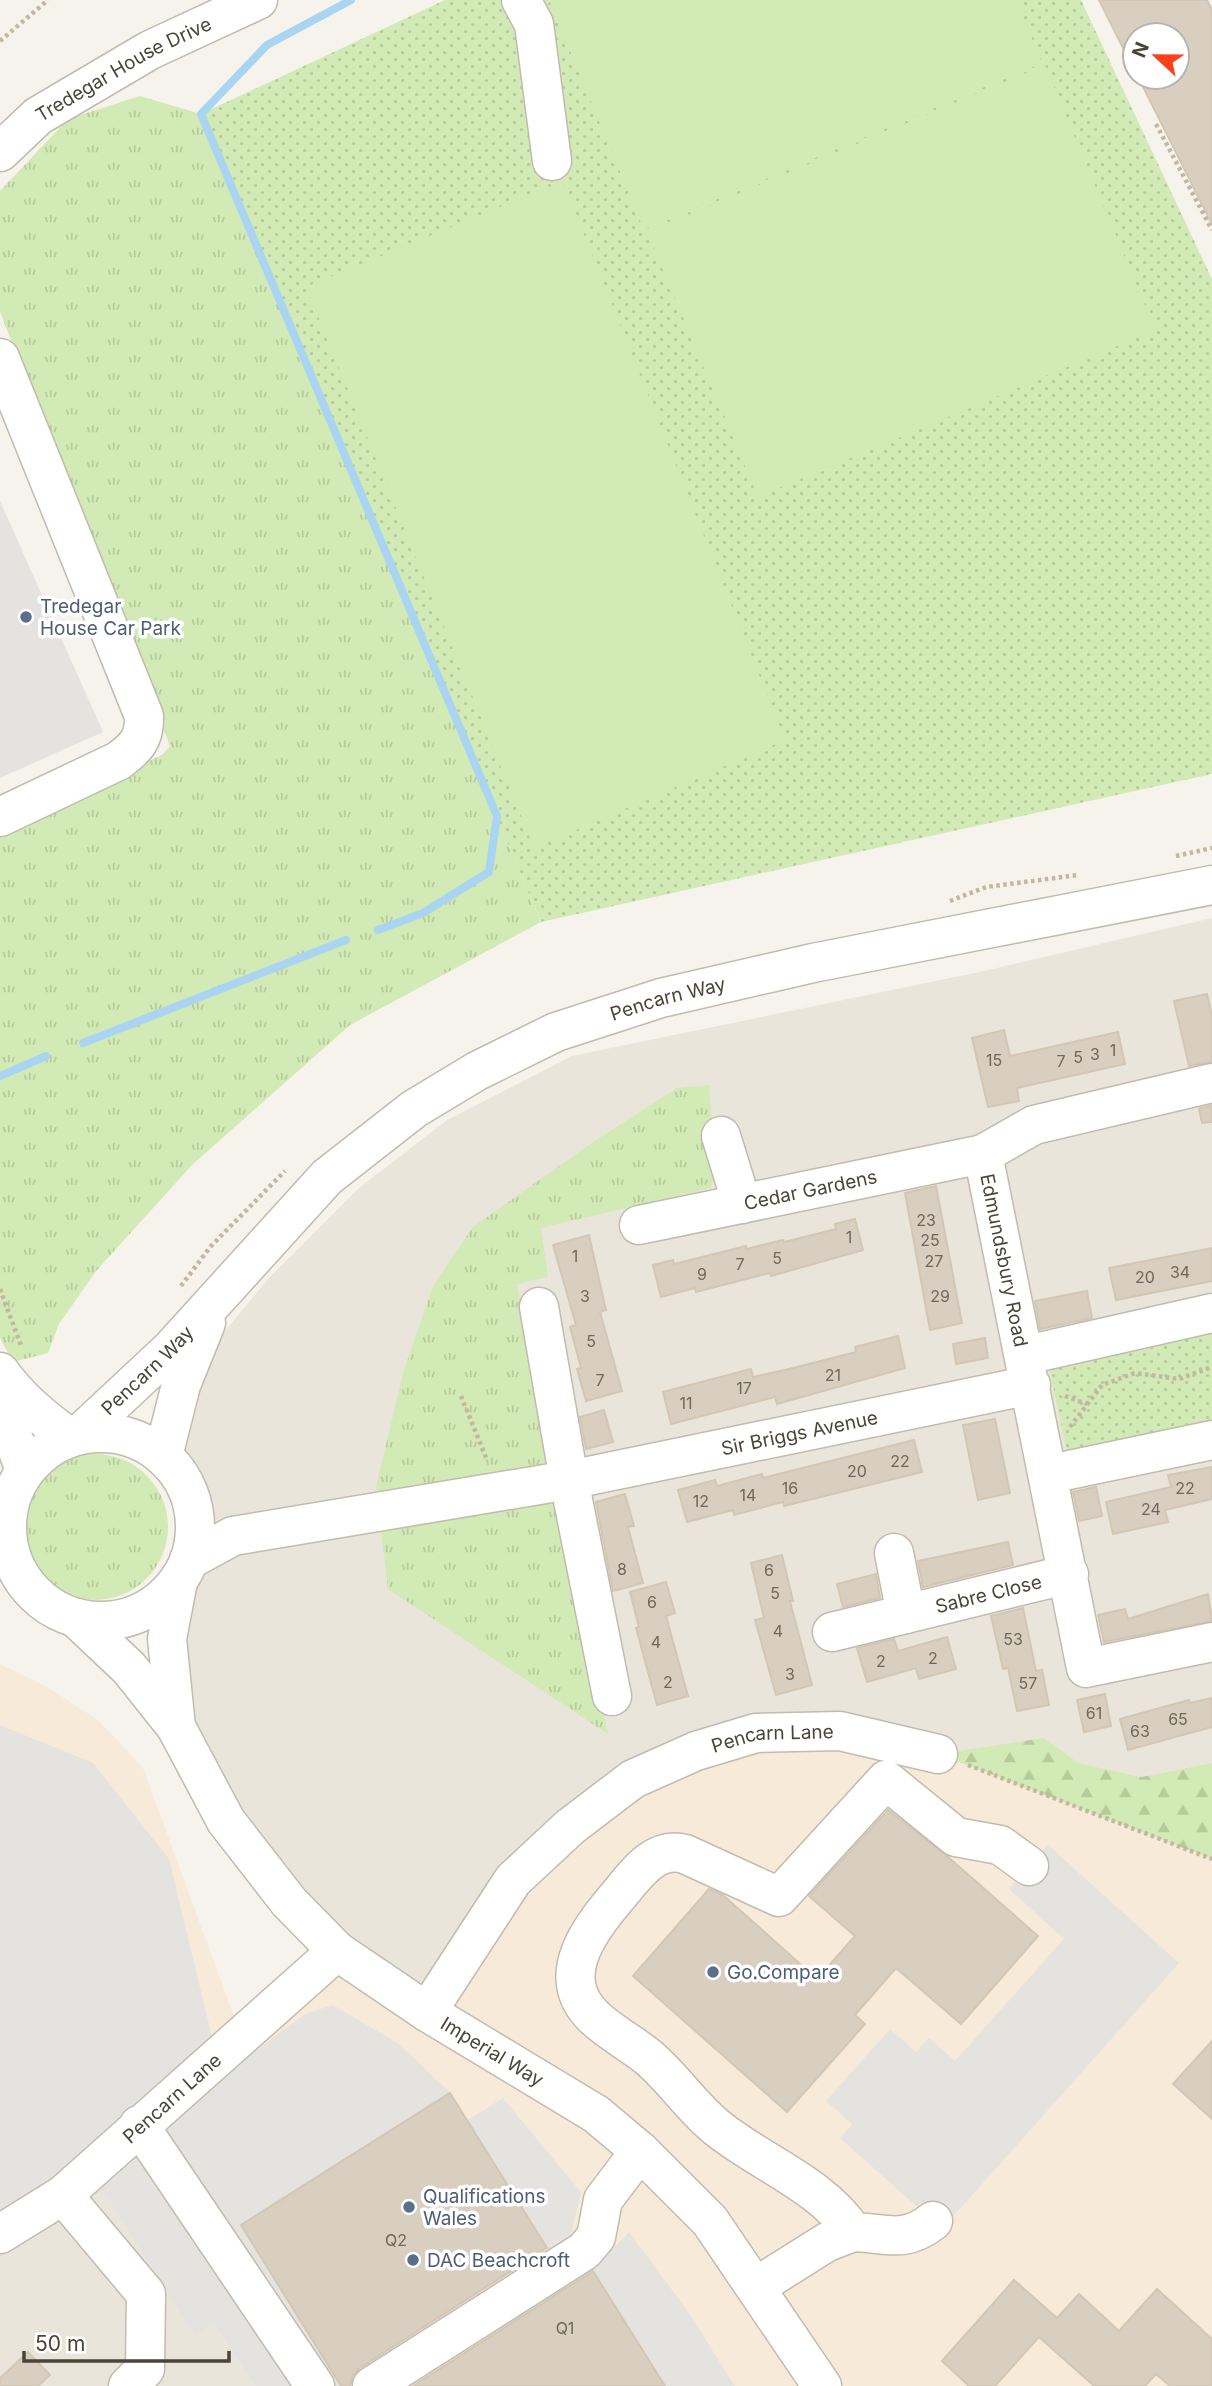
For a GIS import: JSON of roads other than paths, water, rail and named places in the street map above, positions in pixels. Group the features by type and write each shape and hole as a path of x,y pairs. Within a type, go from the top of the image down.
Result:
{"street":[{"name":"Tredegar House Drive","path":"0,152 38,116 150,50 258,0"},
{"path":"521,0 534,24 552,161"},
{"path":"0,358 144,716 144,733 134,750 118,761 0,817"},
{"name":"Pencarn Way","path":"75,1436 125,1395 215,1301 327,1177 414,1110 477,1071 556,1032 661,998 800,966 1212,885"},
{"name":"Edmundsbury Road","path":"1212,1083 1034,1125 983,1154 1049,1469 1086,1668 1212,1642"},
{"path":"721,1136 742,1204"},
{"name":"Cedar Gardens","path":"639,1225 983,1154"},
{"name":"Pencarn Way","path":"163,1456 181,1385 215,1301"},
{"path":"539,1307 569,1480 612,1696"},
{"name":"Edmundsbury Road","path":"1028,1370 1175,1321 1212,1313"},
{"name":"Sir Briggs Avenue","path":"183,1570 233,1536 286,1525 569,1480 1028,1370"},
{"path":"0,1372 12,1389 40,1416 75,1436"},
{"path":"0,1400 12,1492 7,1525 10,1553 23,1580 59,1609"},
{"path":"0,1598 105,1621 133,1615 158,1601 183,1570 195,1528 186,1487 163,1456 138,1440 109,1433 75,1436 45,1451 12,1492"},
{"path":"1049,1469 1205,1441"},
{"name":"Sir Briggs Avenue","path":"186,1487 201,1501 228,1513 286,1525"},
{"path":"894,1553 906,1614"},
{"name":"Imperial Way","path":"176,1727 167,1639 183,1570"},
{"name":"Sabre Close","path":"832,1632 1069,1574"},
{"name":"Imperial Way","path":"59,1609 129,1668 176,1727 226,1821 289,1902 337,1951 427,2012 596,2113 640,2151 710,2221 757,2286 817,2382"},
{"name":"Pencarn Lane","path":"427,2012 513,1881 570,1827 633,1779 696,1751 756,1734 840,1731 938,1754"},
{"path":"853,2232 845,2220 822,2199 715,2126 647,2056 593,2017 585,2006 577,1980 580,1950 586,1934 642,1866 664,1853 674,1851 779,1897 886,1780 956,1837 1000,1845 1029,1866"},
{"name":"Pencarn Lane","path":"0,2234 63,2195 337,1951"},
{"path":"139,2125 315,2386"},
{"path":"372,2386 584,2251 596,2237 603,2200 640,2151"},
{"path":"63,2195 146,2294 145,2369 128,2386"},
{"path":"757,2286 827,2242 853,2232 907,2236 917,2234 933,2221"}],"waterway":[{"path":"351,0 267,45 201,114 497,816 489,872 423,913 378,930"},
{"path":"83,1043 346,940"},
{"path":"0,1076 46,1056"}],"place":[{"name":"Tredegar House Car Park","path":"26,617"},
{"name":"Go.Compare","path":"713,1972"},
{"name":"Qualifications Wales","path":"409,2207"},
{"name":"DAC Beachcroft","path":"413,2260"}]}
